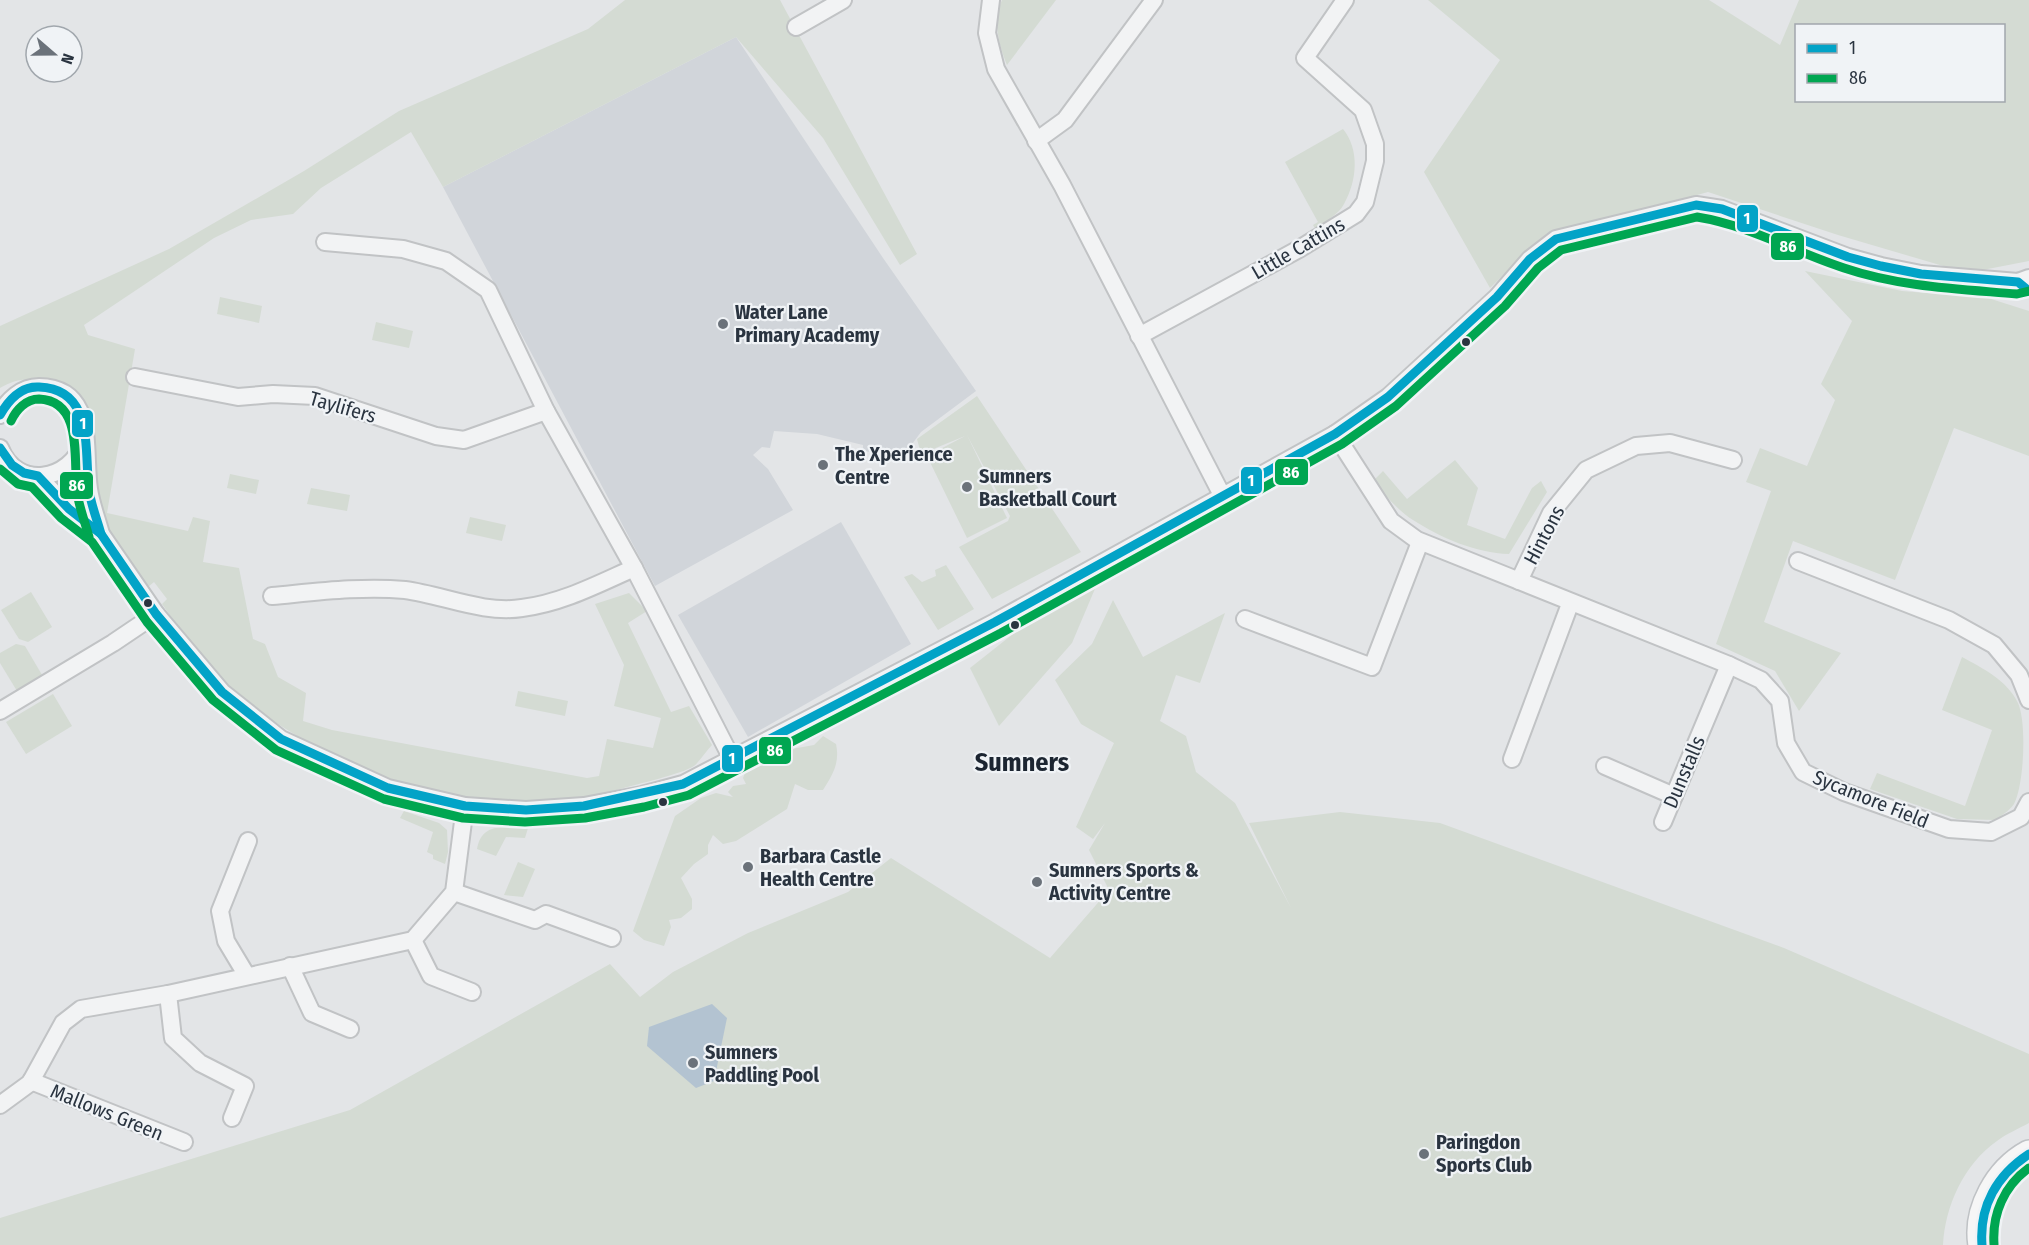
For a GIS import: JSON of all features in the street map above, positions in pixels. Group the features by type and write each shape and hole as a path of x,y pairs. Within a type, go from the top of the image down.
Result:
{"main road":[{"path":"1982,1245 1980,1232 1987,1201 1998,1180 2029,1154"}],"street":[{"path":"796,27 843,0"},
{"path":"991,0 987,33 996,69 1223,497"},
{"path":"1036,141 1065,120 1154,0"},
{"name":"Little Cattins","path":"1139,336 1299,249 1356,214 1365,202 1375,160 1375,144 1362,111 1305,58 1345,0"},
{"path":"0,415 9,401 20,392 33,387 48,387 62,392 77,406 85,426 89,490 102,534 156,614 222,692 281,739 388,788 465,806 525,810 584,806 642,795 683,784 995,622 1223,497 1335,434 1388,397 1497,297 1530,259 1556,239 1696,205 1722,209 1848,257 1881,267 1921,274 2025,284"},
{"path":"325,243 379,246 446,261 488,290 546,411 634,568 732,759"},
{"name":"Taylifers","path":"135,377 238,398 273,394 315,396 436,436 464,440 546,411"},
{"path":"1335,434 1391,521 1420,542 1729,665"},
{"path":"0,448 12,465 24,473 38,476 51,475 73,463 85,441"},
{"name":"Hintons","path":"1519,581 1551,513 1586,470 1636,446 1670,443 1733,460"},
{"path":"38,476 69,509 102,534"},
{"path":"1245,619 1372,667 1420,542"},
{"path":"1798,561 1949,620 1994,645 2019,675 2029,700"},
{"path":"272,596 337,589 405,590 467,604 521,609 568,598 634,568"},
{"path":"1512,759 1570,603"},
{"path":"0,711 108,647 156,614"},
{"name":"Dunstalls","path":"1664,822 1729,665"},
{"name":"Sycamore Field","path":"1729,665 1761,680 1779,701 1786,743 1803,772 1844,792 1949,829 1991,831 2020,817 2029,802"},
{"path":"1605,766 1674,796"},
{"path":"465,806 454,892 413,940 431,976 472,992"},
{"path":"247,976 226,942 220,911 248,841"},
{"path":"454,892 535,920 546,914 612,938"},
{"name":"Mallows Green","path":"0,1104 31,1081 63,1023 81,1009 168,994 413,940"},
{"path":"290,966 312,1013 350,1029"},
{"path":"168,994 173,1038 200,1063 245,1086 232,1118"},
{"name":"Mallows Green","path":"31,1081 184,1142"}],"shaded area":[{"path":"625,0 780,0 917,254 900,265 823,138 736,37 443,187 411,132 321,188 293,214 251,220 214,238 84,325 88,335 135,349 107,513 188,531 193,517 210,521 203,562 239,568 253,639 265,644 278,677 306,693 303,721 332,730 587,778 599,776 607,739 653,748 661,718 614,706 624,665 595,604 629,593 647,611 628,623 671,712 689,706 712,745 694,766 680,772 620,789 567,800 513,802 458,796 403,783 350,763 301,738 255,708 214,673 193,649 162,604 167,599 154,582 148,587 103,523 85,448 93,442 92,416 61,391 39,381 26,379 0,388 0,326 169,249 304,171 399,111 588,29"},
{"path":"1002,0 1056,0 1007,65 1001,50 997,24"},
{"path":"1428,0 1709,0 1780,45 1799,0 2029,0 2029,261 1967,273 1838,235 1708,192 1554,234 1535,244 1490,288 1424,172 1500,60"},
{"name":"Water Lane Primary Academy","path":"736,37 883,258 976,391 921,432 904,455 873,447 871,452 863,451 863,445 817,434 774,431 770,448 762,447 753,455 768,469 793,510 655,586 443,187"},
{"path":"1343,129 1352,146 1354,156 1352,186 1342,208 1316,230 1313,225 1318,222 1285,162"},
{"path":"1805,271 1902,291 1988,298 2029,311 2029,456 1954,428 1895,580 1793,541 1764,622 1841,653 1799,711 1775,671 1716,644 1771,491 1746,482 1760,448 1807,466 1835,400 1821,384 1852,321"},
{"path":"220,297 262,306 259,323 217,314"},
{"path":"376,322 413,331 409,348 372,340"},
{"path":"977,396 1081,552 992,599 959,547 1008,521 1010,516 967,435 1007,518 967,538 927,456 965,436 921,454 917,439"},
{"path":"1455,460 1478,488 1467,525 1505,539 1532,488 1541,481 1547,492 1509,554 1472,548 1435,533 1407,516 1372,482 1383,471 1407,499"},
{"path":"230,474 259,480 256,494 227,488"},
{"path":"311,488 350,495 347,511 307,504"},
{"path":"470,517 506,525 502,541 466,533"},
{"path":"841,522 911,644 748,737 678,615"},
{"path":"946,565 974,609 938,630 904,577 912,574 922,582 936,576 935,570"},
{"path":"1097,584 1072,643 999,726 970,668 1013,634"},
{"path":"31,592 52,627 28,642 19,639 1,610"},
{"path":"1113,600 1143,657 1225,613 1200,683 1176,675 1160,721 1186,736 1196,772 1235,803 1291,908 1249,823 1340,812 1440,823 1784,948 2029,1054 2029,1123 1997,1141 1975,1161 1952,1201 1943,1245 0,1245 0,1218 350,1110 610,964 640,997 673,972 748,933 848,892 891,858 1050,958 1109,890 1089,850 1105,823 1093,839 1076,827 1114,743 1081,724 1055,680 1092,644"},
{"path":"16,644 25,646 45,680 20,696 0,663 0,653"},
{"path":"1962,657 2001,681 2013,695 2021,712 2023,754 2020,783 2014,804 1996,820 1957,819 1870,789 1877,773 1965,806 1992,730 1942,710"},
{"path":"518,691 568,701 565,716 515,706"},
{"path":"53,694 72,726 26,754 6,722"},
{"path":"823,736 836,744 837,757 833,773 823,790 808,790 795,784 787,809 736,841 723,844 713,835 708,845 708,854 694,864 681,878 692,899 692,909 681,918 669,920 671,927 664,946 644,940 633,931 675,816 701,798 716,793 733,797 728,792 733,786 746,784 743,778 747,768 774,755 782,761 786,750 814,745"},
{"path":"404,811 439,823 447,830 448,852 445,864 433,859 433,855 427,852 433,832 400,818"},
{"path":"503,827 528,828 525,838 506,837 496,856 477,849 480,840 489,830"},
{"path":"518,862 535,869 523,897 504,895"}],"water":[{"name":"Sumners Paddling Pool","path":"712,1004 727,1018 714,1081 696,1088 647,1046 649,1027"}],"transit line":[{"name":"1","path":"0,448 12,465 24,473 38,476 69,509 101,534 156,614 222,692 281,739 388,788 465,806 526,810 584,806 683,784 995,622 1335,434 1388,397 1497,297 1530,259 1556,239 1696,205 1722,209 1848,257 1881,266 1921,274 2018,282 2029,291"},
{"name":"86","path":"0,469 18,484 32,487 61,518 92,542 147,622 213,700 276,750 384,799 463,818 525,822 585,818 644,807 689,795 1001,633 1342,444 1396,406 1505,306 1538,268 1561,250 1697,217 1735,226 1826,262 1886,279 1930,286 2017,294 2029,291"},
{"name":"1","path":"0,415 16,395 32,387 57,390 70,398 78,410 83,425 89,490 101,534"},
{"name":"86","path":"11,421 22,406 34,399 53,402 63,410 70,421 73,435 77,492 89,537"},
{"name":"1","path":"1982,1245 1984,1217 1992,1193 2008,1172 2029,1154"},
{"name":"86","path":"1994,1244 1995,1222 2001,1202 2013,1183 2029,1168"}],"place":[{"name":"Water Lane Primary Academy","path":"723,324"},
{"name":"The Xperience Centre","path":"823,465"},
{"name":"Sumners Basketball Court","path":"967,487"},
{"name":"Barbara Castle Health Centre","path":"748,867"},
{"name":"Sumners Sports & Activity Centre","path":"1037,882"},
{"name":"Sumners Paddling Pool","path":"693,1063"},
{"name":"Paringdon Sports Club","path":"1424,1154"}],"district":[{"name":"Sumners","path":"1022,762"}]}
